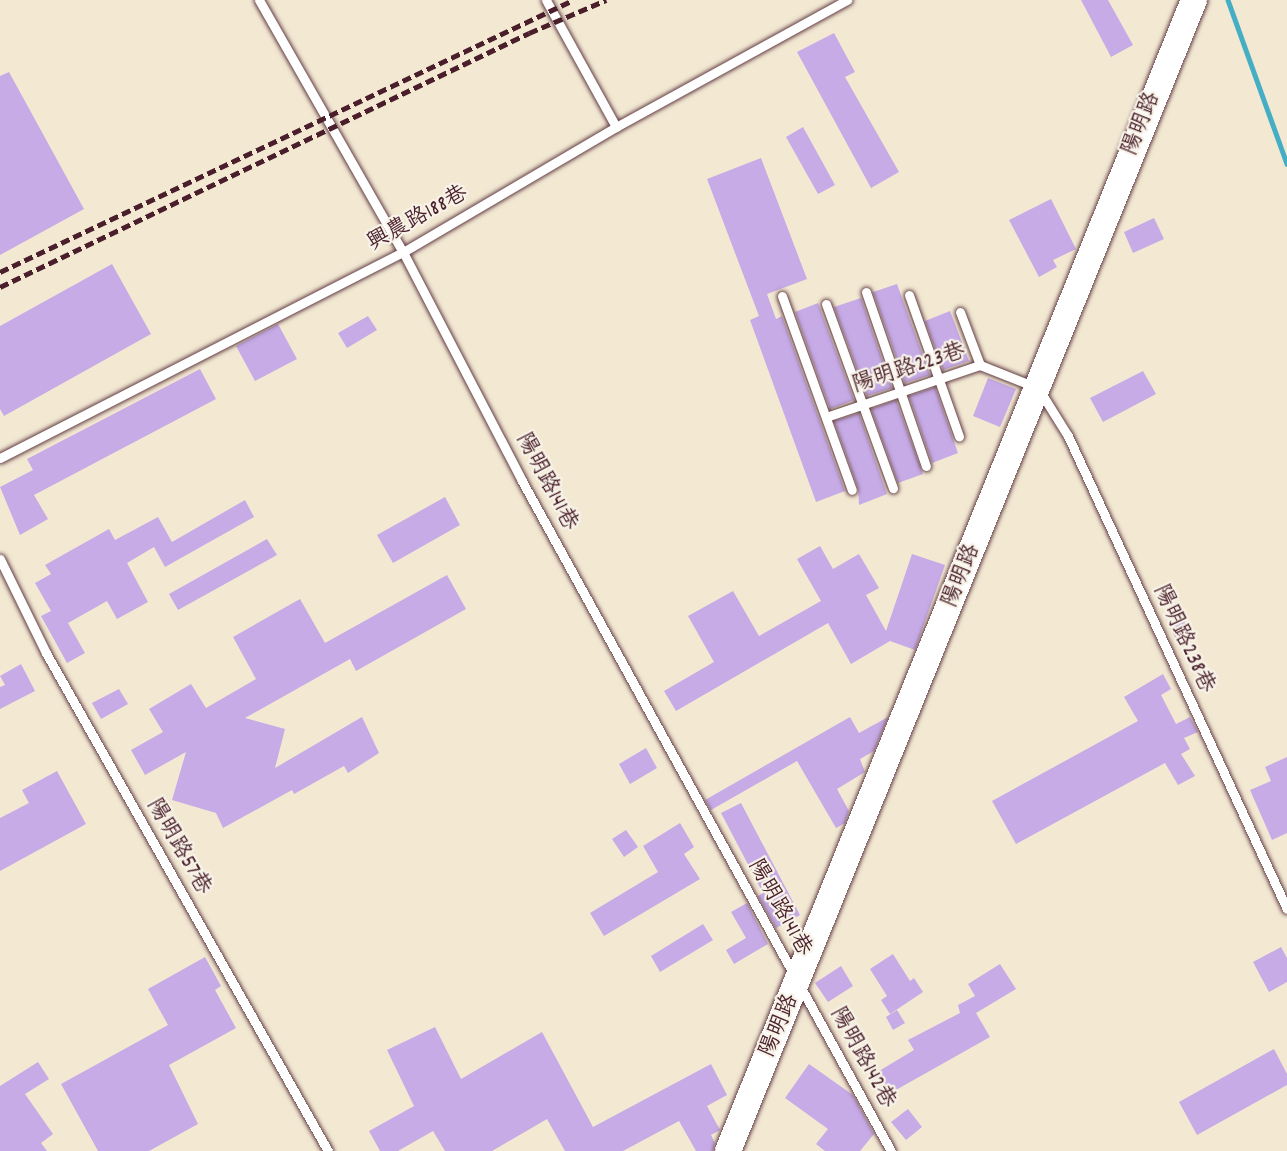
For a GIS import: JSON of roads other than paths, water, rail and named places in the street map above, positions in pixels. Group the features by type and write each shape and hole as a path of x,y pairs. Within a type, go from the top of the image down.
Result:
{"street":[{"name":"陽明路","path":"728,1151 798,983 1194,0"}],"lane":[{"name":"陽明路141巷","path":"259,0 403,252 522,481 798,983"},
{"path":"546,0 616,127"},
{"name":"興農路188巷","path":"0,458 403,252 616,127 847,0"},
{"path":"866,292 926,466"},
{"path":"909,295 958,436"},
{"path":"782,296 852,490"},
{"path":"826,304 893,488"},
{"path":"960,312 980,365"},
{"name":"陽明路223巷","path":"826,417 980,365 1038,388"},
{"name":"陽明路238巷","path":"1038,388 1068,436 1287,909"},
{"name":"陽明路57巷","path":"0,559 46,653 328,1151"},
{"name":"陽明路142巷","path":"798,983 891,1151"}],"waterway":[{"path":"1228,0 1287,164"}],"railway":[{"path":"0,272 573,0"},
{"path":"0,287 529,33 606,0"}]}
